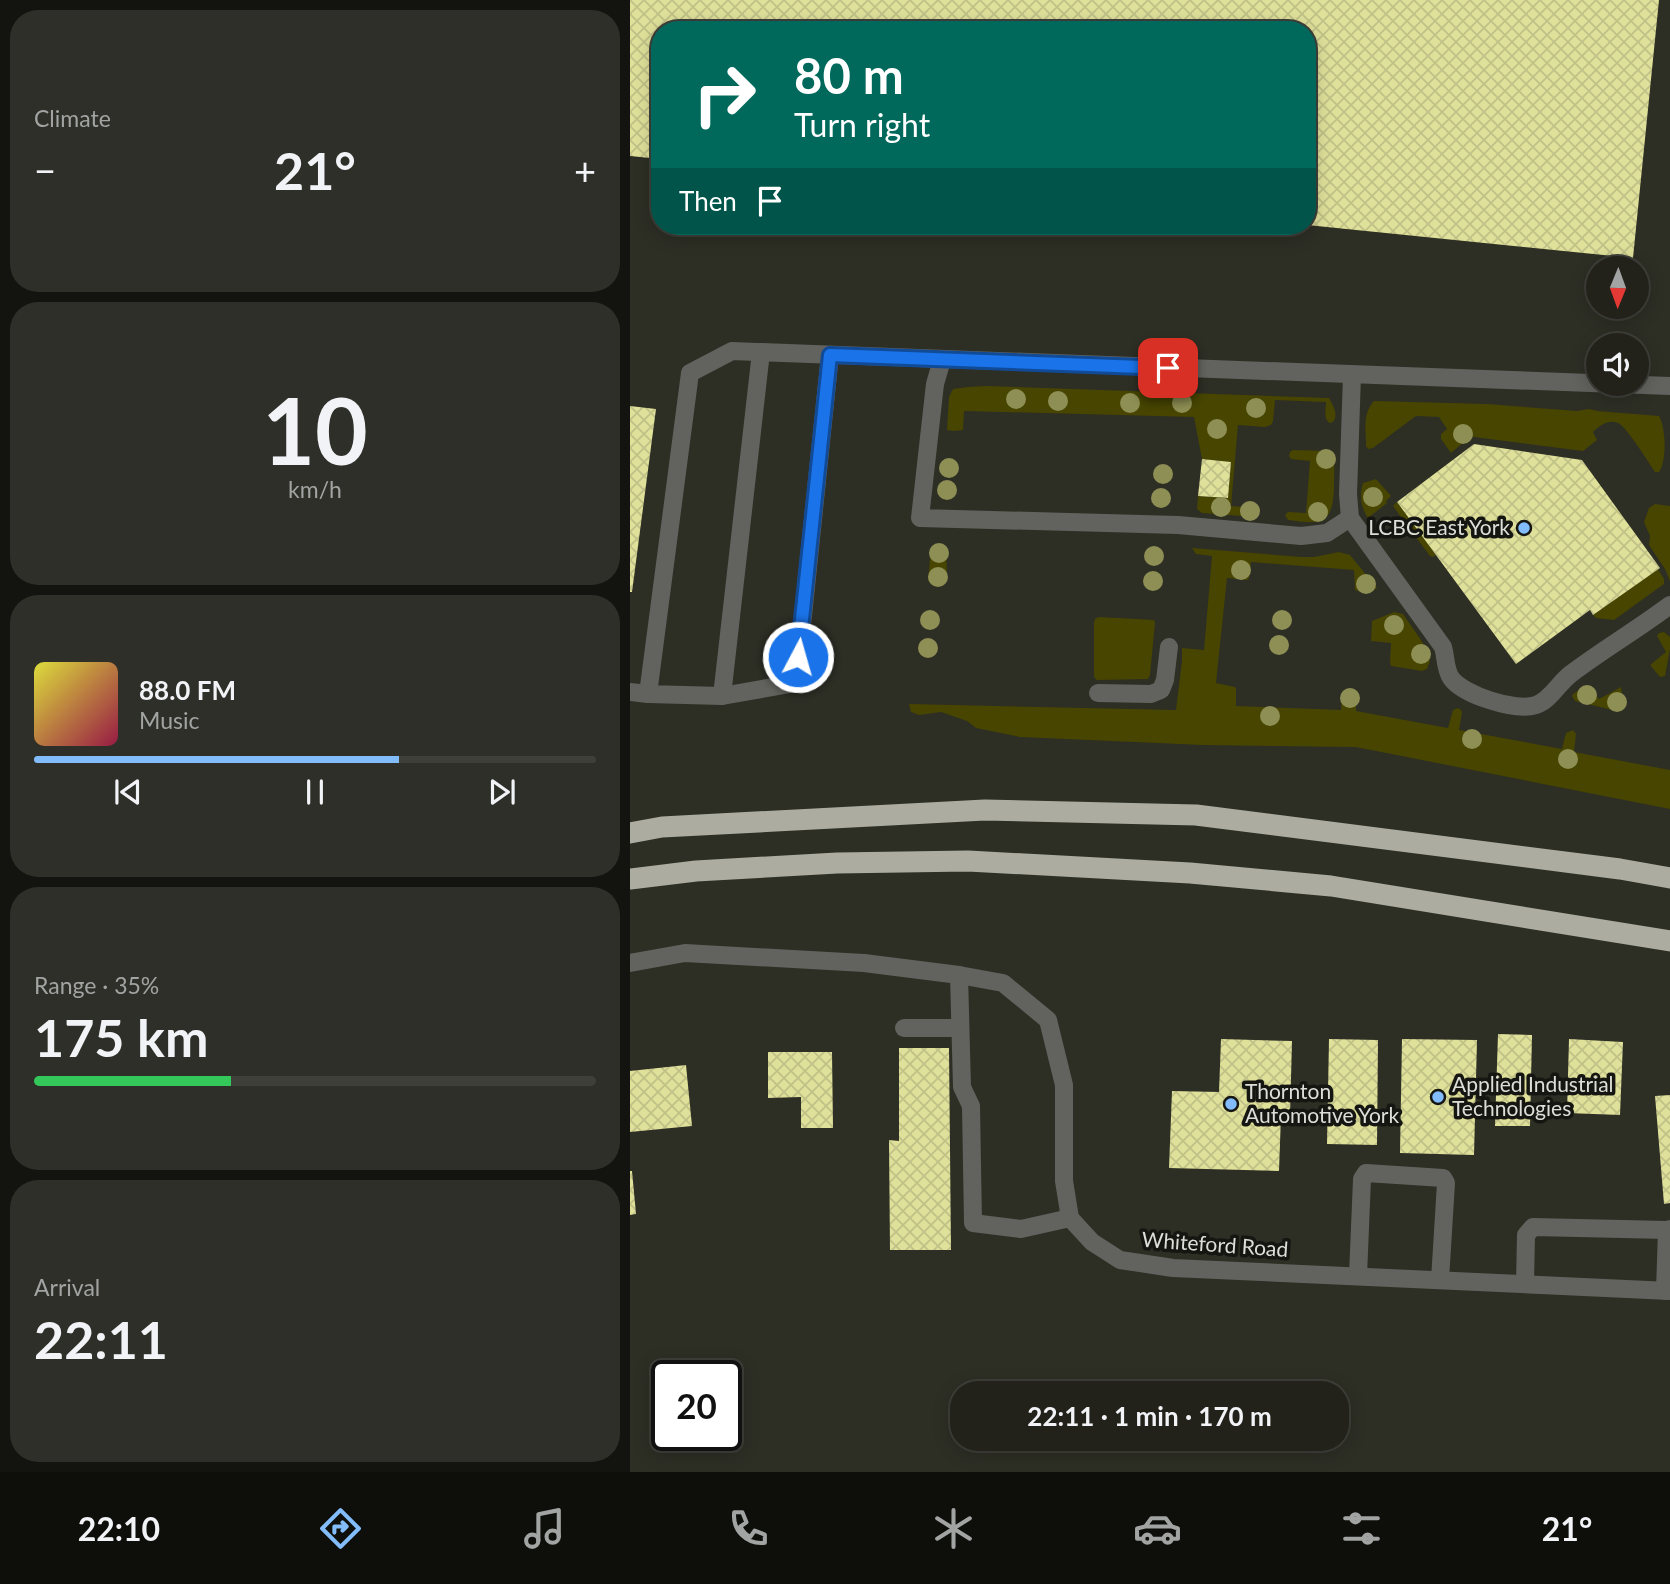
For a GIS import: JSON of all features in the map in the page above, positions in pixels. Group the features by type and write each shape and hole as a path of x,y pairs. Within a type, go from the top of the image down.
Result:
{"highway":[{"path":"630,833 662,827 985,810 1196,815 1620,869 1670,878"},
{"path":"630,879 696,871 968,860 1176,872 1331,886 1670,942"}],"street":[{"path":"648,694 690,373 732,351 1670,386"},
{"path":"722,696 761,352"},
{"path":"630,692 722,696 798,682 830,355"},
{"path":"942,360 935,384 920,518 1178,525 1301,536 1327,533 1350,518"},
{"path":"1352,375 1348,494 1350,518 1443,647 1451,678 1470,694 1526,707 1537,705 1548,698 1569,675 1670,604"},
{"path":"1098,693 1152,694 1161,690 1165,680 1168,647"},
{"path":"630,963 685,953 864,963 959,975 1003,983 1048,1020 1064,1085 1064,1181 1070,1219 1021,1229 973,1223 971,1106 962,1087 959,975"},
{"path":"905,1028 960,1028"},
{"path":"1358,1276 1362,1179 1366,1173 1443,1178 1446,1183 1440,1280"},
{"name":"Whiteford Road","path":"1070,1219 1092,1242 1120,1260 1173,1268 1667,1291"},
{"path":"1525,1284 1526,1235 1533,1227 1669,1230 1667,1291"}],"shaded area":[{"path":"987,386 1329,398 1335,416 1330,423 1326,419 1326,402 1275,400 1271,425 1238,425 1231,506 1255,508 1258,512 1255,517 1202,513 1197,509 1198,496 1228,498 1231,462 1202,459 1194,417 964,411 963,430 947,430 949,397 953,389"},
{"path":"1374,401 1487,404 1577,411 1589,409 1659,416 1664,436 1662,467 1659,472 1655,472 1622,426 1614,422 1604,424 1593,432 1597,440 1583,451 1470,437 1451,453 1441,439 1441,434 1447,429 1439,417 1416,416 1368,449 1366,417"},
{"path":"1293,450 1334,453 1331,508 1328,515 1317,522 1288,520 1285,515 1288,512 1306,513 1310,461 1291,459 1289,456"},
{"path":"1376,479 1391,496 1387,503 1368,518 1361,501 1361,492 1363,483"},
{"path":"1397,502 1436,555 1430,556 1393,506"},
{"path":"1655,504 1670,506 1670,581 1649,545 1650,536 1644,522 1649,508"},
{"path":"937,544 946,548 947,580 943,586 932,585 928,580 931,548"},
{"path":"1192,548 1301,557 1339,552 1350,555 1377,588 1366,592 1355,590 1354,570 1251,562 1248,580 1227,578 1216,683 1235,687 1236,706 1341,710 1342,694 1344,691 1353,690 1356,693 1356,711 1448,728 1453,710 1458,708 1462,713 1459,730 1562,749 1566,733 1573,730 1576,734 1574,752 1670,770 1670,809 1355,747 1203,745 1020,737 976,728 967,721 941,712 919,715 911,712 909,704 1176,710 1182,648 1204,650 1212,556 1196,554"},
{"path":"1658,569 1664,584 1614,620 1596,618 1593,615"},
{"path":"1394,612 1403,614 1423,643 1430,661 1427,669 1422,671 1391,666 1391,643 1371,641 1372,621"},
{"path":"1099,617 1154,620 1148,679 1097,680 1094,677 1094,623"},
{"path":"1664,632 1670,637 1670,649 1665,676 1660,677 1650,665 1666,652 1657,636"},
{"path":"1585,686 1599,699 1621,687 1624,708 1617,711 1575,701 1573,694"}],"building":[{"path":"630,0 1659,0 1633,256 1316,226 1316,21 651,21 651,158 630,156"},
{"path":"630,406 656,409 632,592 630,592"},
{"name":"LCBC East York","path":"1474,444 1582,460 1660,568 1593,615 1590,610 1516,664 1397,502"},
{"path":"1202,459 1231,462 1228,498 1198,496"},
{"path":"1498,1034 1532,1035 1530,1126 1495,1126"},
{"name":"Thornton Automotive York","path":"1221,1039 1292,1041 1290,1116 1281,1115 1279,1171 1169,1168 1172,1091 1219,1092"},
{"path":"1329,1039 1378,1040 1377,1145 1327,1144"},
{"name":"Applied Industrial Technologies","path":"1402,1039 1477,1040 1474,1155 1400,1153"},
{"path":"1569,1039 1623,1042 1620,1115 1567,1113"},
{"path":"899,1048 949,1048 951,1250 890,1250 889,1140 899,1141"},
{"path":"768,1052 832,1052 833,1128 801,1128 801,1097 768,1098"},
{"path":"686,1065 692,1126 630,1132 630,1071"},
{"path":"1670,1095 1670,1203 1664,1204 1655,1096"},
{"path":"630,1171 636,1214 630,1215"}],"place":[{"name":"LCBC East York","path":"1524,528"},
{"name":"Applied Industrial Technologies","path":"1438,1097"},
{"name":"Thornton Automotive York","path":"1231,1104"}],"route":[{"path":"798,657 830,355 1168,368"}]}
